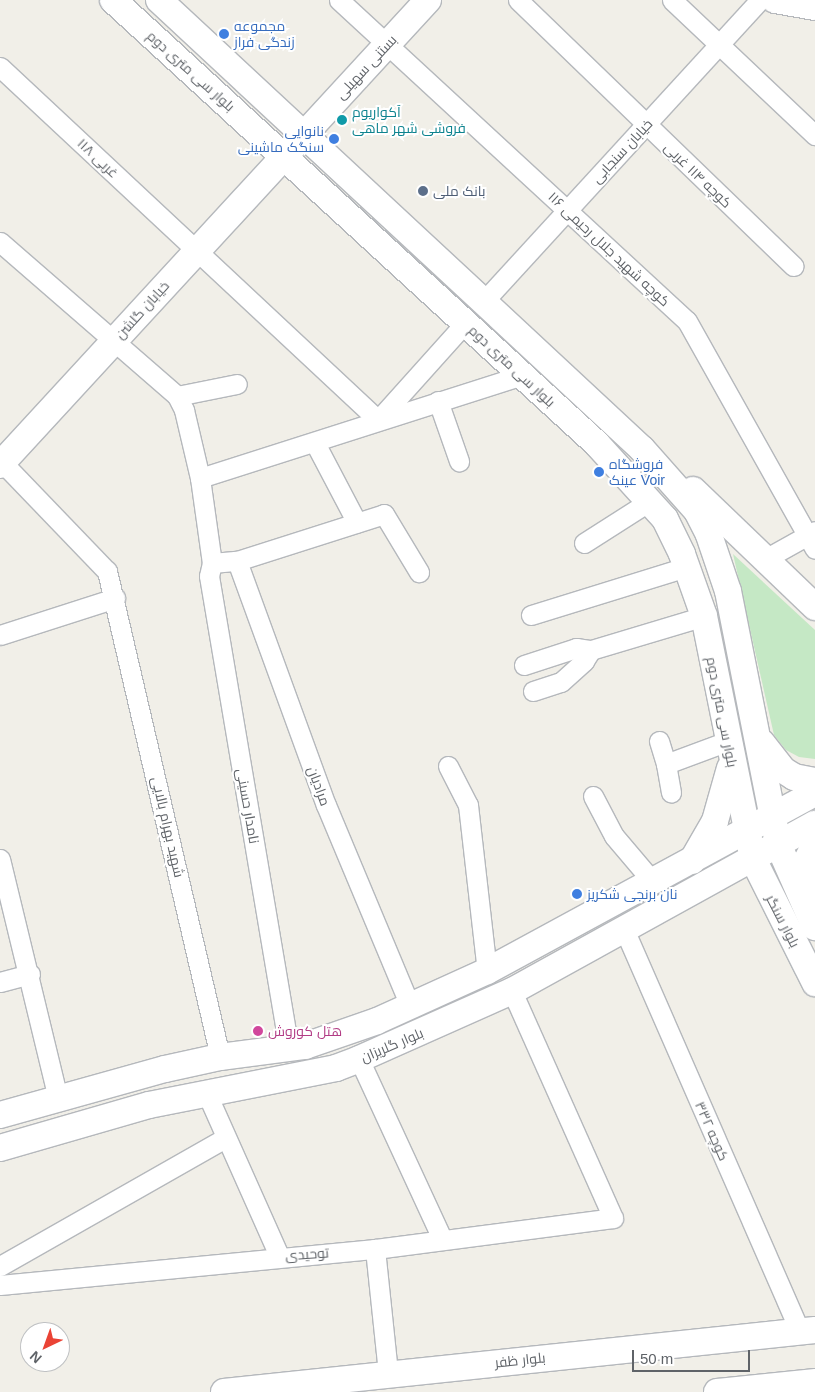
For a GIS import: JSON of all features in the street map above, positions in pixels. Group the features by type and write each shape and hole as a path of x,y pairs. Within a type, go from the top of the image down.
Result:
{"main road":[{"name":"بلوار سی متری دوم","path":"113,0 597,444 665,519 686,567 704,616 753,859"},
{"name":"بلوار سی متری دوم","path":"159,0 484,301 668,477 697,511 720,564 737,627 773,816"},
{"name":"بستنی سهیلی","path":"284,156 428,0"},
{"path":"775,0 815,7"},
{"name":"خیابان گلشن","path":"1,462 284,156"},
{"path":"668,477 687,483 815,608"},
{"path":"759,736 767,753 783,770 794,777 815,781"},
{"path":"692,861 715,821 730,750"},
{"name":"بلوار گلریزان","path":"0,1115 58,1098 220,1057 321,1042 410,1006 487,971 815,793"},
{"name":"بلوار سنگر","path":"773,816 778,844 810,918"},
{"name":"بلوار گلریزان","path":"0,1148 149,1105 336,1068 359,1059 512,991 815,824"},
{"path":"810,918 804,879 807,860 815,844"},
{"name":"بلوار سنگر","path":"753,859 770,898 815,983"},
{"path":"720,876 770,898"},
{"name":"بلوار ظفر","path":"224,1392 316,1386 388,1373 808,1331"},
{"path":"717,1392 815,1382"}],"street":[{"name":"کوچه شهید جلال رحیمی ۱۱۶","path":"339,0 687,321 812,539"},
{"name":"کوچه ۱۱۴ غربی","path":"518,0 793,266"},
{"path":"672,0 815,134"},
{"name":"خیابان سنجابی","path":"484,301 760,0"},
{"name":"۱۱۸ غربی","path":"0,67 378,420"},
{"path":"0,242 177,396 237,384"},
{"path":"378,420 465,323"},
{"path":"200,478 315,443 378,420 522,375"},
{"name":"نامدار حسینی","path":"177,396 184,410 200,478 212,563 209,576 289,1048"},
{"path":"438,401 459,460"},
{"path":"315,443 357,523"},
{"name":"شهید بهرام بالایی","path":"1,462 107,571 115,598 220,1057"},
{"path":"584,542 650,501"},
{"path":"212,563 237,561 384,514 419,572"},
{"path":"765,559 812,539"},
{"name":"مرادیان","path":"237,561 326,806 410,1006"},
{"path":"530,615 686,567"},
{"path":"0,636 115,598"},
{"path":"524,664 576,648 591,650 704,616"},
{"path":"533,691 561,682 584,661 591,650"},
{"path":"659,740 666,764 671,793"},
{"path":"666,764 730,750"},
{"path":"448,766 468,805 487,971"},
{"path":"592,796 614,836 653,882"},
{"path":"0,859 30,974 58,1098"},
{"name":"کوچه ۳۳۲","path":"624,929 808,1331"},
{"path":"0,982 30,974"},
{"name":"توحیدی","path":"0,1285 279,1256 375,1249 442,1238 613,1218 512,991"},
{"path":"359,1059 442,1238"},
{"path":"207,1094 224,1139 279,1256"},
{"path":"0,1266 224,1139"},
{"path":"375,1249 388,1373"}],"green space":[{"path":"733,554 815,630 815,759 799,757 786,750 774,735"}],"place":[{"name":"مجموعه زندگی فراز","path":"224,34"},
{"name":"آکواریوم فروشی شهر ماهی","path":"342,120"},
{"name":"نانوایی سنگک ماشینی","path":"334,139"},
{"name":"بانک ملی","path":"423,191"},
{"name":"فروشگاه عینک Voir","path":"599,472"},
{"name":"نان برنجی شکریز","path":"577,894"},
{"name":"هتل کوروش","path":"258,1031"}]}
